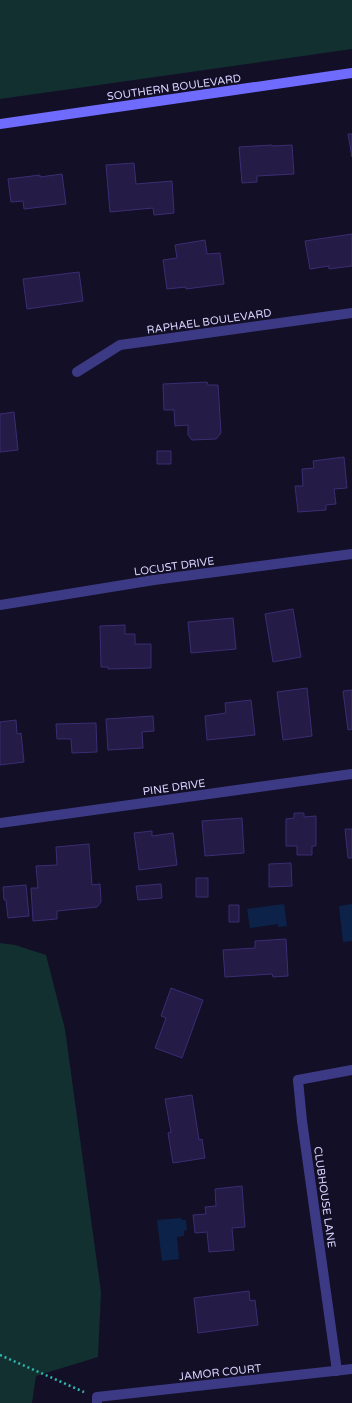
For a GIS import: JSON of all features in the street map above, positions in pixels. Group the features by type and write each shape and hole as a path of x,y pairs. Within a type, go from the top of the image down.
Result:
{"street":[{"name":"SOUTHERN BOULEVARD","path":"0,124 352,74"},
{"name":"RAPHAEL BOULEVARD","path":"77,372 120,345 352,313"},
{"name":"LOCUST DRIVE","path":"0,605 154,580 352,554"},
{"name":"PINE DRIVE","path":"0,823 352,774"},
{"name":"CLUBHOUSE LANE","path":"336,1371 302,1121 298,1080 352,1070"},
{"name":"JAMOR COURT","path":"97,1400 352,1369"}],"path":[{"path":"0,1355 97,1400"}],"green space":[{"path":"0,0 352,0 352,49 0,99"},
{"path":"0,943 15,945 46,955 65,1029 101,1292 98,1357 36,1376 32,1403 0,1403"}],"water":[{"path":"284,904 287,926 278,927 278,924 250,928 247,909"},
{"path":"352,904 352,941 343,942 339,906"},
{"path":"181,1218 182,1220 186,1220 187,1230 184,1231 184,1236 177,1237 179,1259 162,1261 157,1220"}],"building":[{"path":"348,134 352,134 352,157"},
{"path":"292,145 294,174 257,176 257,182 242,183 239,147"},
{"path":"134,163 136,184 172,181 174,213 154,215 153,208 110,212 106,165"},
{"path":"62,174 66,204 24,209 23,201 11,202 8,179"},
{"path":"352,234 352,266 329,269 329,266 310,269 305,241"},
{"path":"205,240 207,254 220,253 224,284 186,289 186,287 167,289 163,260 177,258 175,245"},
{"path":"79,272 83,301 27,309 23,279"},
{"path":"207,382 208,385 218,385 221,433 216,439 192,440 188,435 188,425 175,426 174,410 164,410 163,384"},
{"path":"14,412 18,450 0,452 0,414"},
{"path":"157,451 171,451 171,464 157,464"},
{"path":"344,457 347,488 334,489 336,504 326,505 326,510 298,512 295,486 303,486 302,469 314,468 313,461"},
{"path":"293,609 301,657 273,662 265,614"},
{"path":"233,618 236,649 191,653 188,622"},
{"path":"125,625 125,634 135,634 135,644 151,644 151,668 108,669 108,667 101,667 100,626"},
{"path":"307,688 312,736 283,740 277,692"},
{"path":"352,690 352,729 348,730 343,691"},
{"path":"251,700 255,735 207,740 205,716 226,713 225,703"},
{"path":"153,716 154,731 142,732 143,748 108,750 106,719"},
{"path":"16,720 17,734 21,733 24,762 0,765 0,722"},
{"path":"96,723 97,752 72,753 71,739 57,739 56,724"},
{"path":"294,813 304,813 304,817 316,816 316,846 312,846 312,855 297,855 297,846 286,846 286,819 294,818"},
{"path":"242,818 244,853 205,856 202,821"},
{"path":"345,829 352,829 352,858 348,858"},
{"path":"152,831 152,836 173,833 177,865 139,870 134,833"},
{"path":"89,844 92,885 100,884 101,902 97,907 57,911 57,919 33,921 31,888 38,888 36,866 57,865 56,847"},
{"path":"291,863 292,886 269,887 269,864"},
{"path":"196,878 208,878 208,897 196,897"},
{"path":"161,884 162,898 138,900 136,886"},
{"path":"26,885 29,916 8,918 3,887"},
{"path":"229,905 239,905 239,922 229,922"},
{"path":"286,939 288,976 273,977 272,974 225,977 223,950 255,948 255,941"},
{"path":"171,988 203,1000 182,1058 155,1048 166,1018 161,1016"},
{"path":"192,1095 199,1140 202,1139 205,1158 173,1163 168,1133 171,1132 165,1099"},
{"path":"242,1186 245,1227 232,1228 234,1250 209,1252 207,1232 195,1233 193,1215 206,1214 205,1207 216,1206 215,1189"},
{"path":"249,1291 250,1301 255,1300 258,1325 198,1333 194,1298"}]}
